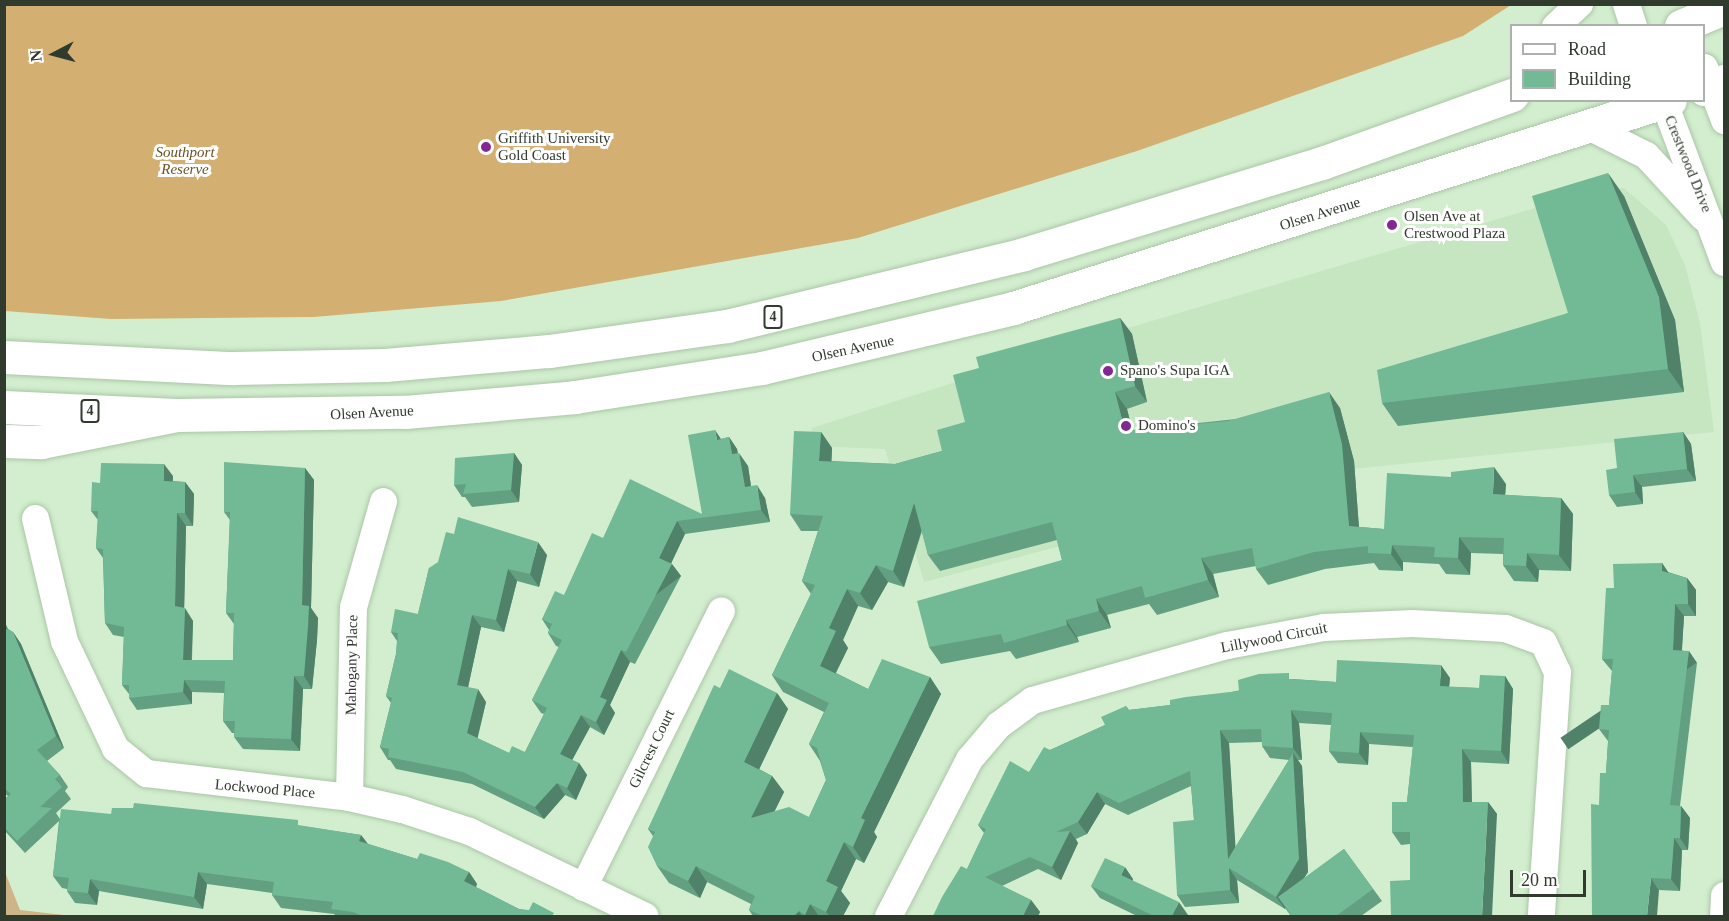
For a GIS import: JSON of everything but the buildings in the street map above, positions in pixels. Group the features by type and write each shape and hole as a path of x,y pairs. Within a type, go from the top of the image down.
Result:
{"main road":[{"path":"1681,20 1725,8"},
{"name":"4","path":"4,357 233,368 385,365 549,351 727,326 1024,254 1322,163 1510,96"},
{"name":"Olsen Avenue","path":"4,407 177,415 314,416 476,407 762,368 1013,308 1592,128 1663,102"},
{"path":"4,441 41,442 177,415"}],"street":[{"path":"1557,24 1579,4"},
{"path":"1626,4 1632,24"},
{"path":"1711,81 1725,120"},
{"name":"Crestwood Drive","path":"1666,102 1725,262"},
{"path":"1592,128 1646,154 1713,229"},
{"name":"Mahogany Place","path":"349,797 353,607 383,501"},
{"name":"Lockwood Place","path":"35,518 64,641 115,748 146,773 179,781 349,797 469,831 645,916"},
{"name":"Gilcrest Court","path":"583,887 721,610"},
{"name":"Lillywood Circuit","path":"888,916 969,759 998,725 1032,700 1227,645 1323,627 1412,623 1505,628 1543,642 1557,672 1541,916"},
{"path":"1723,916 1725,895"}],"shaded area":[{"path":"1603,188 1624,188 1666,225 1685,265 1700,323 1714,432 1352,469 924,582 885,449 810,446 812,428 1074,344"},
{"path":"5,872 20,910 73,916 5,916"}],"green space":[{"name":"Southport Reserve","path":"4,5 1511,5 1463,36 1137,151 858,238 501,301 314,317 111,319 5,311"}],"place":[{"name":"Griffith University Gold Coast","path":"486,147"},
{"name":"Olsen Ave at Crestwood Plaza","path":"1392,225"},
{"name":"Spano's Supa IGA","path":"1108,371"},
{"name":"Domino's","path":"1126,426"}]}
